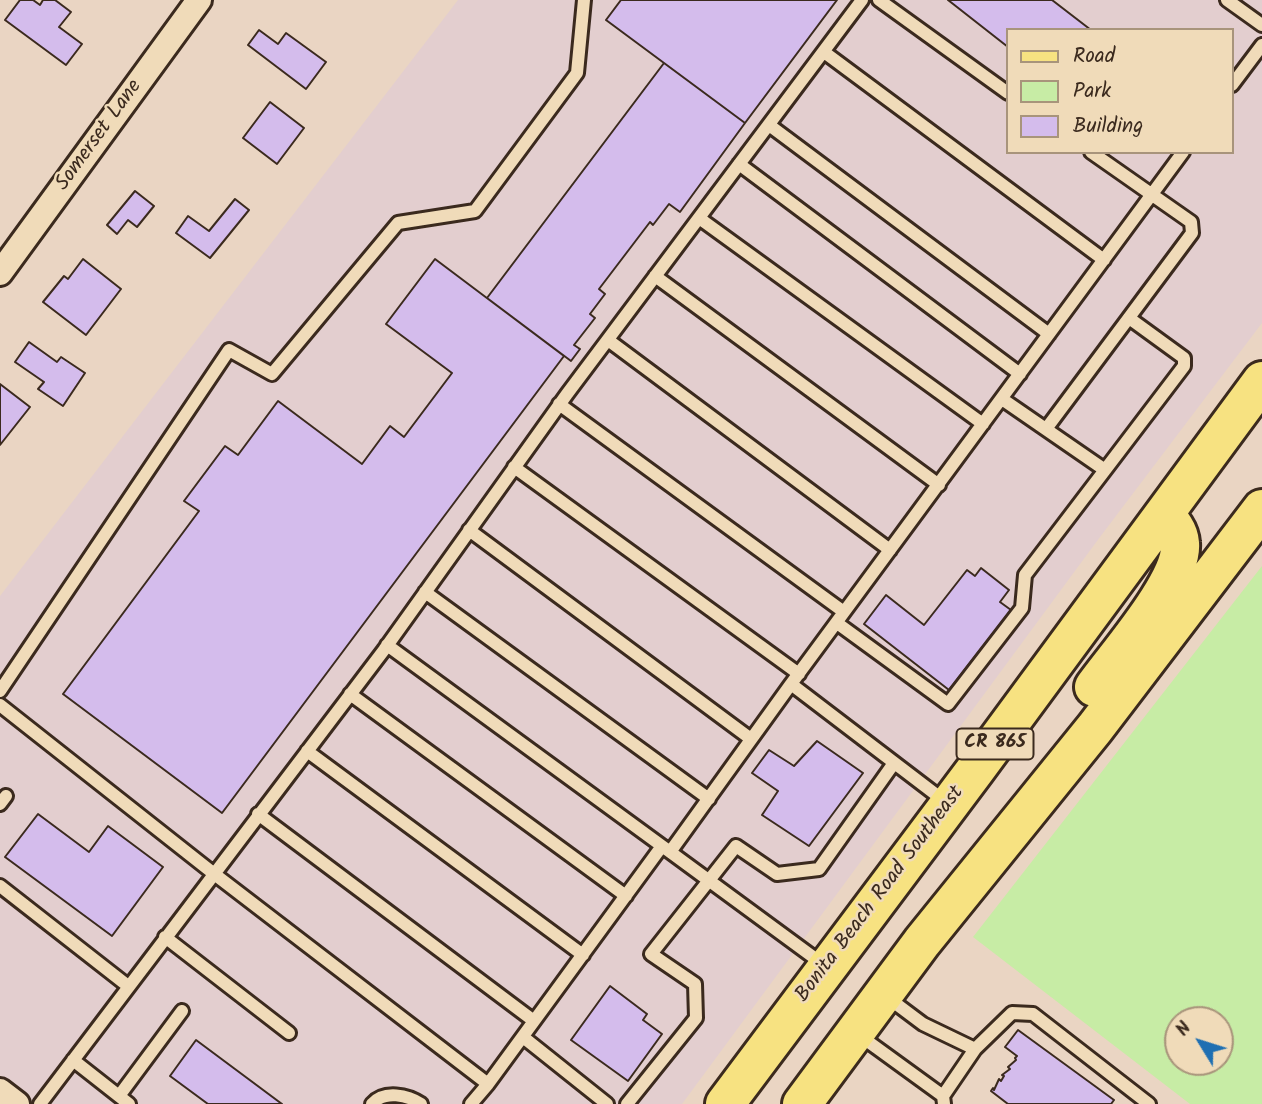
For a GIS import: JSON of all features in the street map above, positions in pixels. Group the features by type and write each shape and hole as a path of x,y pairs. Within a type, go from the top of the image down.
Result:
{"main road":[{"name":"Bonita Beach Road Southeast","path":"724,1104 1262,381"},
{"name":"CR 865","path":"803,1103 884,994 1095,728 1262,509"},
{"path":"977,874 1001,814 1169,584 1178,563 1180,544 1175,527 1164,515"}],"street":[{"name":"Somerset Lane","path":"0,273 199,0"},
{"path":"0,1091 17,1104"}],"lane":[{"path":"0,691 229,350 272,374 398,223 475,211 577,73 584,0"},
{"path":"40,1104 387,645 559,404 862,0"},
{"path":"879,0 1006,92"},
{"path":"1227,0 1262,24"},
{"path":"1234,82 1262,45"},
{"path":"824,52 1104,260"},
{"path":"769,125 1049,334"},
{"path":"1046,429 1192,233 1191,222 1094,154"},
{"path":"471,1104 626,896 709,799 1182,154"},
{"path":"739,164 1020,374"},
{"path":"699,218 983,424"},
{"path":"655,276 939,485"},
{"path":"559,404 840,618 948,704 1022,608 1025,575 1184,366 1184,358 1129,318"},
{"path":"608,340 890,550"},
{"path":"1002,399 1105,470"},
{"path":"514,467 795,679 894,763 949,805"},
{"path":"469,530 751,740"},
{"path":"425,592 709,799"},
{"path":"387,645 827,968"},
{"path":"350,694 626,896"},
{"path":"0,705 488,1084"},
{"path":"307,751 583,955"},
{"path":"627,1104 695,1018 695,984 651,954 708,880 736,846 777,874 819,869 894,763"},
{"path":"258,814 534,1021"},
{"path":"0,886 128,986"},
{"path":"165,937 289,1033"},
{"path":"884,994 923,1024 975,1049"},
{"path":"73,1060 124,1100 182,1011"},
{"path":"856,1032 943,1100 975,1049 1012,1013 1033,1014 1149,1104"},
{"path":"523,1037 607,1104"},
{"path":"372,1104 376,1100 396,1095 421,1104"}],"shaded area":[{"path":"458,0 1262,0 1262,323 1100,537 682,1104 0,1104 0,596"}],"green space":[{"path":"1262,566 1262,1104 1190,1104 973,937"}],"building":[{"path":"20,0 33,0 40,5 43,0 55,0 71,12 59,27 82,44 66,65 5,20"},
{"path":"621,0 837,0 745,123 606,20"},
{"path":"948,0 1052,0 1088,28 1006,28 1006,45"},
{"path":"259,30 278,44 286,33 326,62 306,89 248,45"},
{"path":"664,63 745,123 680,212 669,204 653,225 650,222 599,289 605,294 590,314 595,318 574,345 580,349 571,361 487,298"},
{"path":"270,102 304,128 277,164 243,138"},
{"path":"135,191 154,206 137,227 128,220 117,234 107,225"},
{"path":"235,199 249,210 210,258 176,233 188,216 209,231"},
{"path":"83,259 121,289 86,335 43,302 64,276 68,279"},
{"path":"435,259 564,356 222,813 63,694 199,511 184,501 225,446 238,455 278,401 362,464 390,426 404,437 452,373 386,324"},
{"path":"29,342 57,362 61,357 85,373 63,406 38,389 44,382 15,362"},
{"path":"0,384 30,407 0,445"},
{"path":"981,568 1009,590 1000,602 1011,610 949,690 864,624 886,595 924,625 967,570 975,576"},
{"path":"817,741 863,773 809,846 762,815 778,791 752,773 769,750 794,766"},
{"path":"38,814 89,852 108,826 163,867 112,936 5,857"},
{"path":"610,986 647,1014 643,1020 662,1034 628,1081 571,1040"},
{"path":"1018,1030 1114,1100 1111,1104 1008,1104 991,1091 1016,1060 1017,1056 1005,1047"},
{"path":"196,1040 282,1104 208,1104 170,1076"}]}
